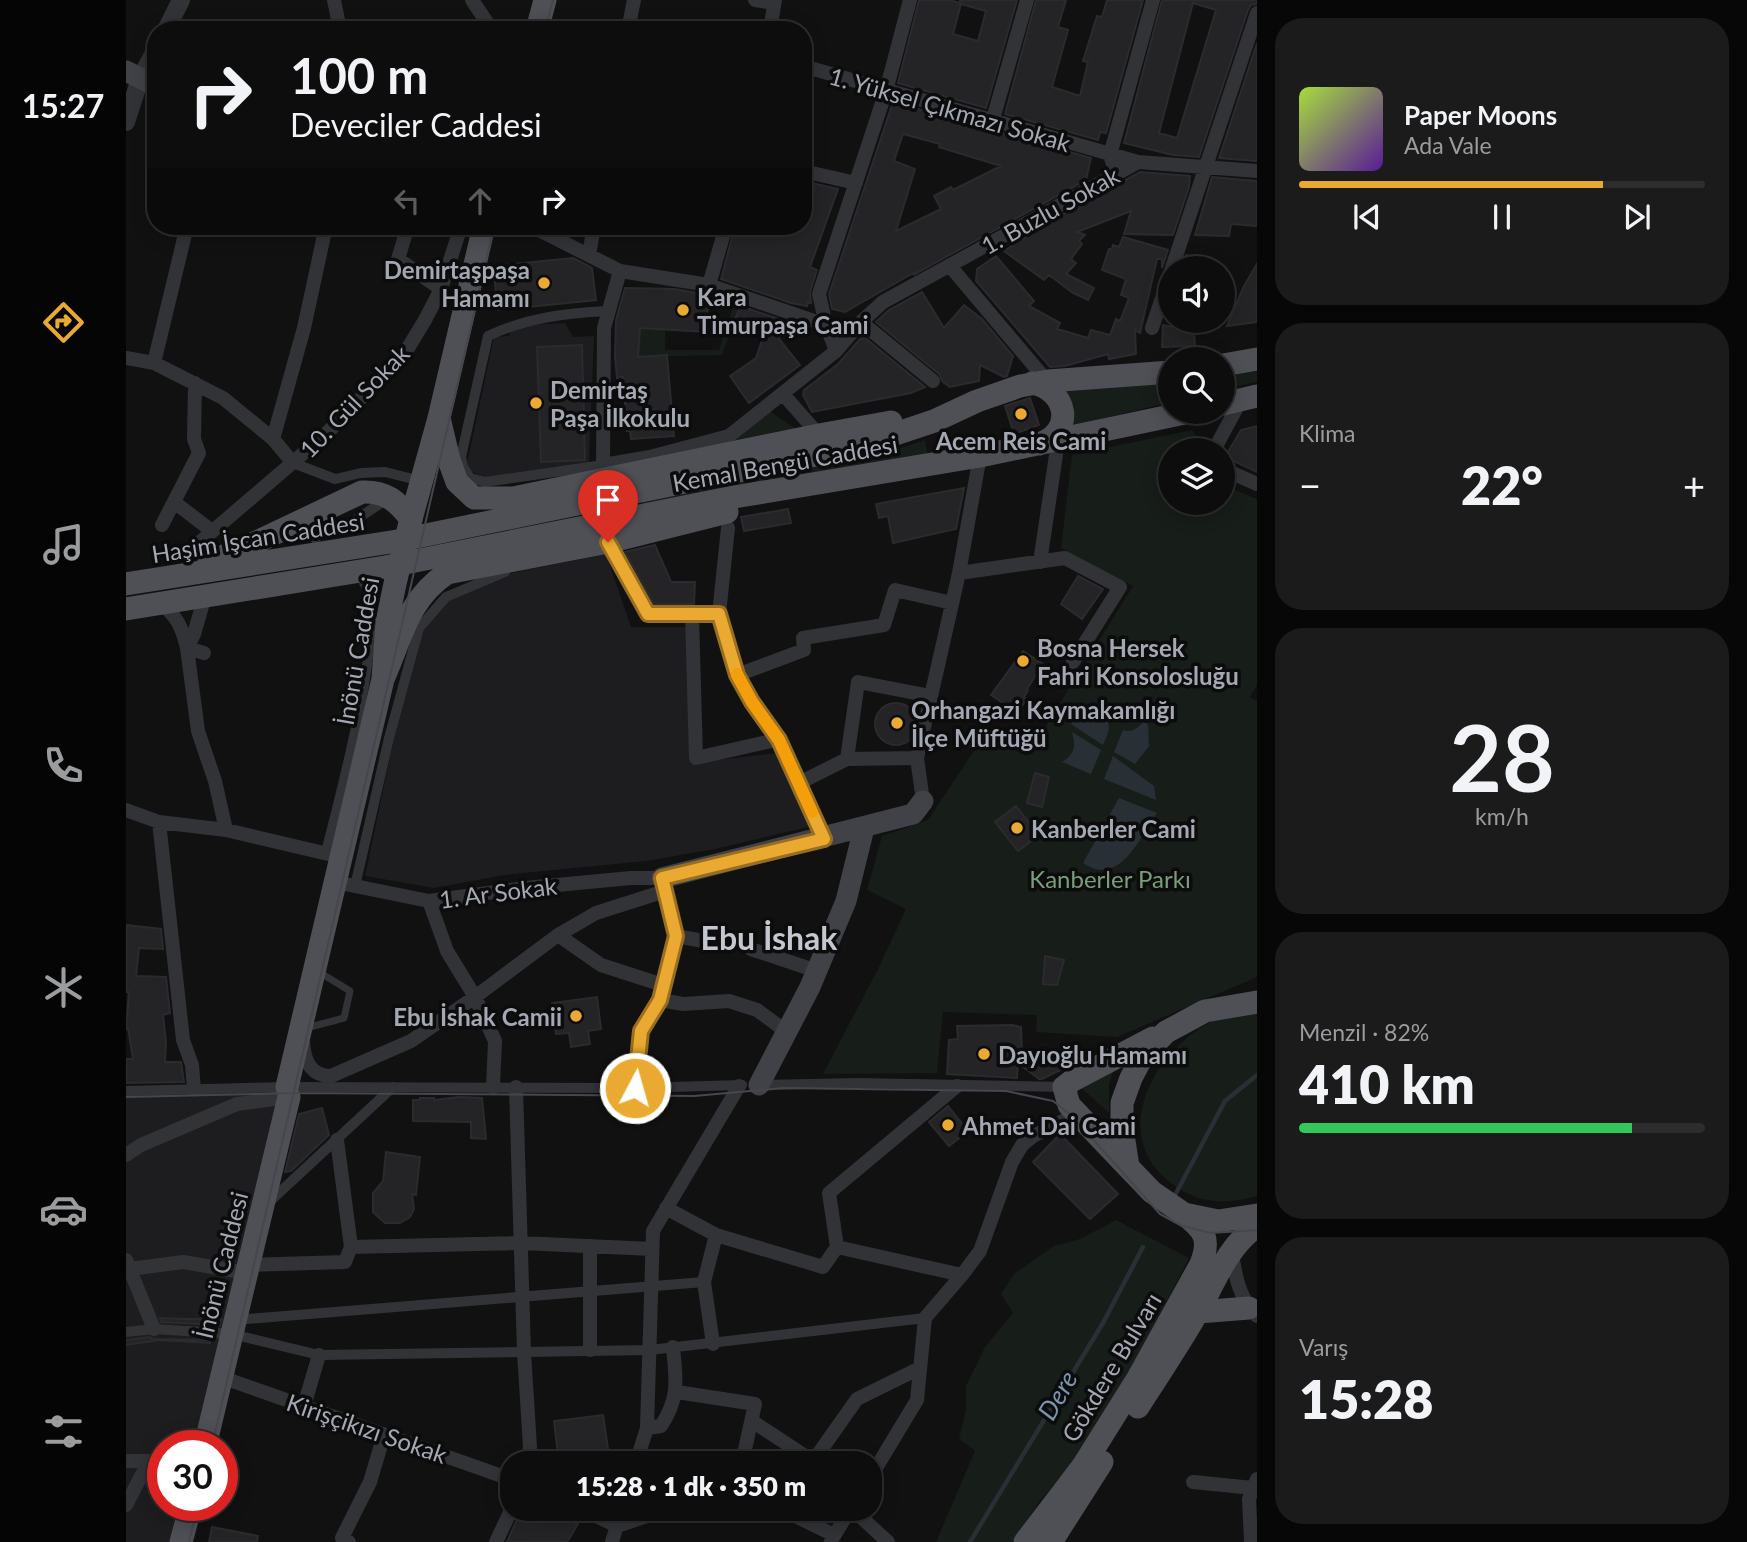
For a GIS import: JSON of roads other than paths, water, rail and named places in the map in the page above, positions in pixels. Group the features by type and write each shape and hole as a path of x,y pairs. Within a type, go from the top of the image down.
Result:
{"main road":[{"path":"539,21 545,0"},
{"name":"İnönü Caddesi","path":"209,1430 316,970 345,884 334,855 383,679 391,573 411,519 439,418 482,235"},
{"path":"1235,363 1257,359"},
{"name":"Kemal Bengü Caddesi","path":"397,541 821,454 880,439 988,397 1158,374"},
{"path":"1046,387 1063,417 1051,437"},
{"path":"439,418 457,482 474,498 513,498 819,435 944,416"},
{"path":"944,416 927,434 929,448 939,458 954,460"},
{"name":"Kemal Bengü Caddesi","path":"391,573 828,480 980,456 1051,437 1158,418"},
{"path":"383,679 415,602 433,582 447,573 610,545 716,516 828,480"},
{"path":"150,580 198,566 244,548 362,492 382,494 395,500 411,519"},
{"name":"Haşim İşcan Caddesi","path":"126,584 397,541"},
{"name":"Haşim İşcan Caddesi","path":"126,609 205,596 391,573"},
{"path":"664,884 913,814 923,801"},
{"path":"749,1085 787,1032 817,971 846,901 864,828"},
{"path":"1257,991 1205,1011 1063,1087 1069,1105 1077,1114 1152,1192 1184,1214 1218,1221 1257,1215"},
{"path":"1205,1011 1257,1002"},
{"path":"1128,1167 1122,1128 1122,1103 1142,1057 1166,1031"},
{"name":"Gökdere Bulvarı","path":"1025,1542 1089,1456 1138,1378 1201,1264 1206,1251 1205,1236 1198,1225 1184,1214"},
{"name":"Gökdere Bulvarı","path":"1051,1542 1198,1312 1216,1276 1232,1252 1257,1226"},
{"path":"1198,1312 1227,1308 1253,1312"},
{"path":"181,1542 187,1521"}],"street":[{"path":"170,21 181,0"},
{"path":"334,0 338,21"},
{"path":"472,0 486,21"},
{"path":"630,21 634,0"},
{"path":"755,0 774,1 771,21"},
{"path":"836,351 819,295 886,91 910,0"},
{"path":"993,119 1027,0"},
{"path":"1109,176 1113,166 1110,155 1153,0"},
{"path":"1175,256 1257,13"},
{"name":"1. Yüksel Çıkmazı Sokak","path":"812,69 1138,162"},
{"path":"126,122 140,79"},
{"name":"1. Buzlu Sokak","path":"603,465 650,457 729,436 836,351 883,302 1138,162 1257,171"},
{"path":"812,172 856,183"},
{"path":"153,363 185,235"},
{"path":"273,439 304,328 324,235"},
{"path":"405,235 398,259 441,289"},
{"name":"10. Gül Sokak","path":"200,542 293,463 405,353 441,289 458,235"},
{"path":"549,235 620,271 709,285 826,325"},
{"path":"589,255 592,235"},
{"path":"709,285 723,235"},
{"path":"950,266 1046,387"},
{"path":"608,312 533,319 515,323 488,336 461,457 467,478 485,482 510,480 603,465 604,328 620,271"},
{"path":"1152,328 1158,309"},
{"path":"862,322 933,381"},
{"path":"126,358 153,363 223,398 273,439 293,463 335,479 361,473 397,474 413,479"},
{"path":"162,525 199,453 194,439 195,383"},
{"path":"783,394 819,435"},
{"path":"1220,438 1241,400"},
{"path":"1040,562 1051,437"},
{"path":"923,801 917,758 959,573 980,456"},
{"path":"389,487 397,474"},
{"path":"1235,474 1257,484"},
{"path":"174,502 212,531"},
{"path":"314,538 354,521 381,503"},
{"path":"728,528 719,614 737,675 779,740 824,839"},
{"path":"345,884 389,738 416,628 446,597 502,572 610,545 648,614 719,614"},
{"path":"959,573 1065,558 1121,587 1073,663"},
{"path":"126,810 159,822 226,831 334,855 374,626 369,590 364,583"},
{"path":"737,675 804,650 803,638 884,625 895,590 952,603"},
{"path":"187,648 205,596"},
{"path":"160,603 173,613 183,628 198,730 215,781 226,831"},
{"path":"692,614 696,758 779,740"},
{"path":"187,648 204,653"},
{"path":"847,759 858,682 931,696"},
{"path":"799,783 847,759 917,758"},
{"path":"159,822 183,1040 192,1065 194,1089"},
{"name":"1. Ar Sokak","path":"345,884 429,901 631,878 664,884"},
{"path":"302,1029 303,1052 310,1068 319,1076 331,1076 411,1041 558,935 596,913 664,884 676,936 660,1000 641,1031 635,1088"},
{"path":"429,901 447,951 475,997 495,1041 492,1087"},
{"path":"558,935 601,965 663,985"},
{"path":"676,936 720,944"},
{"path":"751,949 817,971"},
{"path":"660,1000 683,1004 729,1001 757,1010 787,1032"},
{"path":"126,1091 194,1089 288,1092 393,1087 635,1088 858,1083 1063,1087"},
{"path":"640,1451 647,1428 653,1231 749,1085"},
{"path":"666,1208 716,1235 823,1267 837,1247 829,1193 957,1086"},
{"path":"262,1208 393,1087"},
{"path":"516,1087 529,1451"},
{"path":"126,1155 141,1145 237,1104 288,1092"},
{"path":"882,1458 917,1400 925,1318 980,1251 1012,1162 1022,1145 1054,1124 1077,1114"},
{"path":"154,1329 132,1289 128,1264 183,1262 247,1269 345,1262 351,1247 338,1140"},
{"path":"713,1344 705,1282 716,1235"},
{"path":"351,1247 521,1243 652,1249"},
{"path":"590,1246 590,1350"},
{"path":"837,1247 962,1275"},
{"path":"1232,1252 1236,1282 1253,1312"},
{"path":"126,1332 233,1327 523,1297 705,1282"},
{"path":"233,1327 319,1355 650,1350 925,1318"},
{"path":"647,1428 661,1426 671,1411 677,1392 673,1347"},
{"path":"303,1406 319,1355"},
{"path":"822,1451 857,1399 920,1368"},
{"name":"Kirişçikızı Sokak","path":"221,1377 500,1475"},
{"path":"677,1392 755,1404 744,1451"},
{"path":"752,1420 798,1451"},
{"path":"349,1542 342,1538 370,1482 384,1435"},
{"path":"126,1461 147,1461"},
{"path":"126,1505 147,1474"},
{"path":"1193,1482 1255,1484 1248,1499 1251,1542"},
{"path":"496,1542 506,1521"},
{"path":"606,1521 617,1526 628,1542"},
{"path":"612,1542 618,1521"},
{"path":"617,1526 632,1521"},
{"path":"802,1521 832,1538 843,1521"},
{"path":"864,1521 888,1542"}],"lane":[{"path":"302,1029 344,1018 350,991 316,970"}],"waterway":[{"name":"Gökdere Bulvarı","path":"1174,1197 1225,1101 1257,1075"},
{"name":"Dere","path":"970,1542 1103,1323 1143,1247"}],"tram line":[{"path":"547,21 553,0"},
{"path":"216,1430 492,235"},
{"path":"126,1097 294,1093 694,1096 783,1088 1006,1091 1053,1101 1072,1116 1160,1214 1182,1226 1211,1233 1257,1230"},
{"path":"189,1542 194,1521"}],"place":[{"name":"Demirtaşpaşa Hamamı","path":"544,283"},
{"name":"Kara Timurpaşa Cami","path":"683,310"},
{"name":"Demirtaş Paşa İlkokulu","path":"536,403"},
{"name":"Acem Reis Cami","path":"1021,414"},
{"name":"Bosna Hersek Fahri Konsolosluğu","path":"1023,661"},
{"name":"Orhangazi Kaymakamlığı İlçe Müftüğü","path":"897,723"},
{"name":"Kanberler Cami","path":"1017,828"},
{"name":"Ebu İshak Camii","path":"576,1016"},
{"name":"Dayıoğlu Hamamı","path":"984,1054"},
{"name":"Ahmet Dai Cami","path":"948,1125"}],"district":[{"name":"Ebu İshak","path":"769,937"}],"park label":[{"name":"Kanberler Parkı","path":"1110,878"}]}
